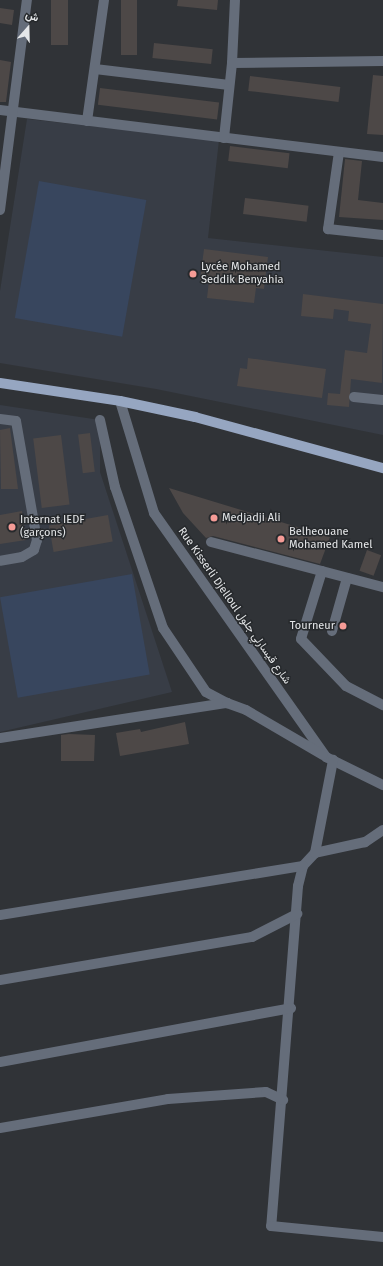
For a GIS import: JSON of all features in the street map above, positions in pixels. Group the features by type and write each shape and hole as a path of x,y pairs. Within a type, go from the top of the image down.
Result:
{"main road":[{"path":"0,383 120,401 195,417 383,468"}],"street":[{"path":"0,210 4,152 12,112 27,0"},
{"path":"87,121 104,0"},
{"path":"224,138 232,63 235,0"},
{"path":"232,63 383,61"},
{"path":"95,69 229,85"},
{"path":"0,110 339,152 383,156"},
{"path":"339,152 328,229 383,235"},
{"path":"354,397 383,400"},
{"name":"Rue Kisserli Djelloul شارع قيسارلي جلول","path":"120,401 154,513 330,759 383,785"},
{"path":"0,419 16,421 37,540 34,550 22,557 0,561"},
{"path":"100,420 115,487 163,628 206,692 227,703 246,710 330,759 315,854"},
{"path":"211,542 383,587"},
{"path":"322,571 301,639 346,686 383,705"},
{"path":"332,631 347,578"},
{"path":"0,738 227,703"},
{"path":"0,914 303,866 315,854 365,842 383,830"},
{"path":"303,866 297,914 291,1008 271,1226 383,1237"},
{"path":"0,980 252,937 297,914"},
{"path":"0,1062 291,1008"},
{"path":"0,1128 168,1099 266,1092 283,1100"}],"shaded area":[{"name":"Lycée Mohamed Seddik Benyahia","path":"27,119 219,140 208,238 383,257 383,435 156,389 0,363 0,291"},
{"path":"39,181 146,200 122,337 15,318"},
{"path":"0,405 100,420 100,472 172,692 0,732"},
{"path":"132,574 150,674 18,698 0,597"}],"building":[{"path":"51,0 68,0 68,45 51,45"},
{"path":"121,0 137,0 137,55 121,55"},
{"path":"178,0 218,0 217,10 177,6"},
{"path":"0,8 14,10 12,25 0,23"},
{"path":"154,43 213,49 211,64 152,58"},
{"path":"0,60 11,62 6,102 0,102"},
{"path":"373,75 383,76 383,135 367,134"},
{"path":"250,76 340,87 338,102 248,91"},
{"path":"100,88 219,103 217,119 98,105"},
{"path":"230,146 290,153 288,168 228,161"},
{"path":"345,159 362,161 358,200 383,203 383,220 339,217"},
{"path":"245,198 309,206 307,222 243,214"},
{"path":"204,249 268,257 264,289 256,288 254,303 207,298 209,281 200,280"},
{"path":"303,294 383,304 382,383 351,379 349,407 327,405 328,393 340,394 345,350 367,353 371,324 348,321 349,311 334,309 333,319 301,316"},
{"path":"248,358 326,369 322,398 237,386 240,368 247,369"},
{"path":"10,428 18,489 1,489 0,430"},
{"path":"90,433 95,472 83,473 78,434"},
{"path":"61,435 70,504 42,508 33,438"},
{"path":"169,488 330,537 320,564 213,536 206,538 183,513"},
{"name":"Internat IEDF (garçons)","path":"22,511 26,540 0,544 0,515"},
{"path":"108,515 113,542 54,552 49,525"},
{"path":"367,550 381,555 374,576 359,571"},
{"path":"185,722 189,744 120,756 116,733 140,729 141,732"},
{"path":"61,735 95,735 94,761 61,761"}],"place":[{"name":"Lycée Mohamed Seddik Benyahia","path":"193,274"},
{"name":"Medjadji Ali","path":"214,518"},
{"name":"Internat IEDF (garçons)","path":"12,527"},
{"name":"Belheouane Mohamed Kamel","path":"281,539"},
{"name":"Tourneur","path":"343,626"}]}
